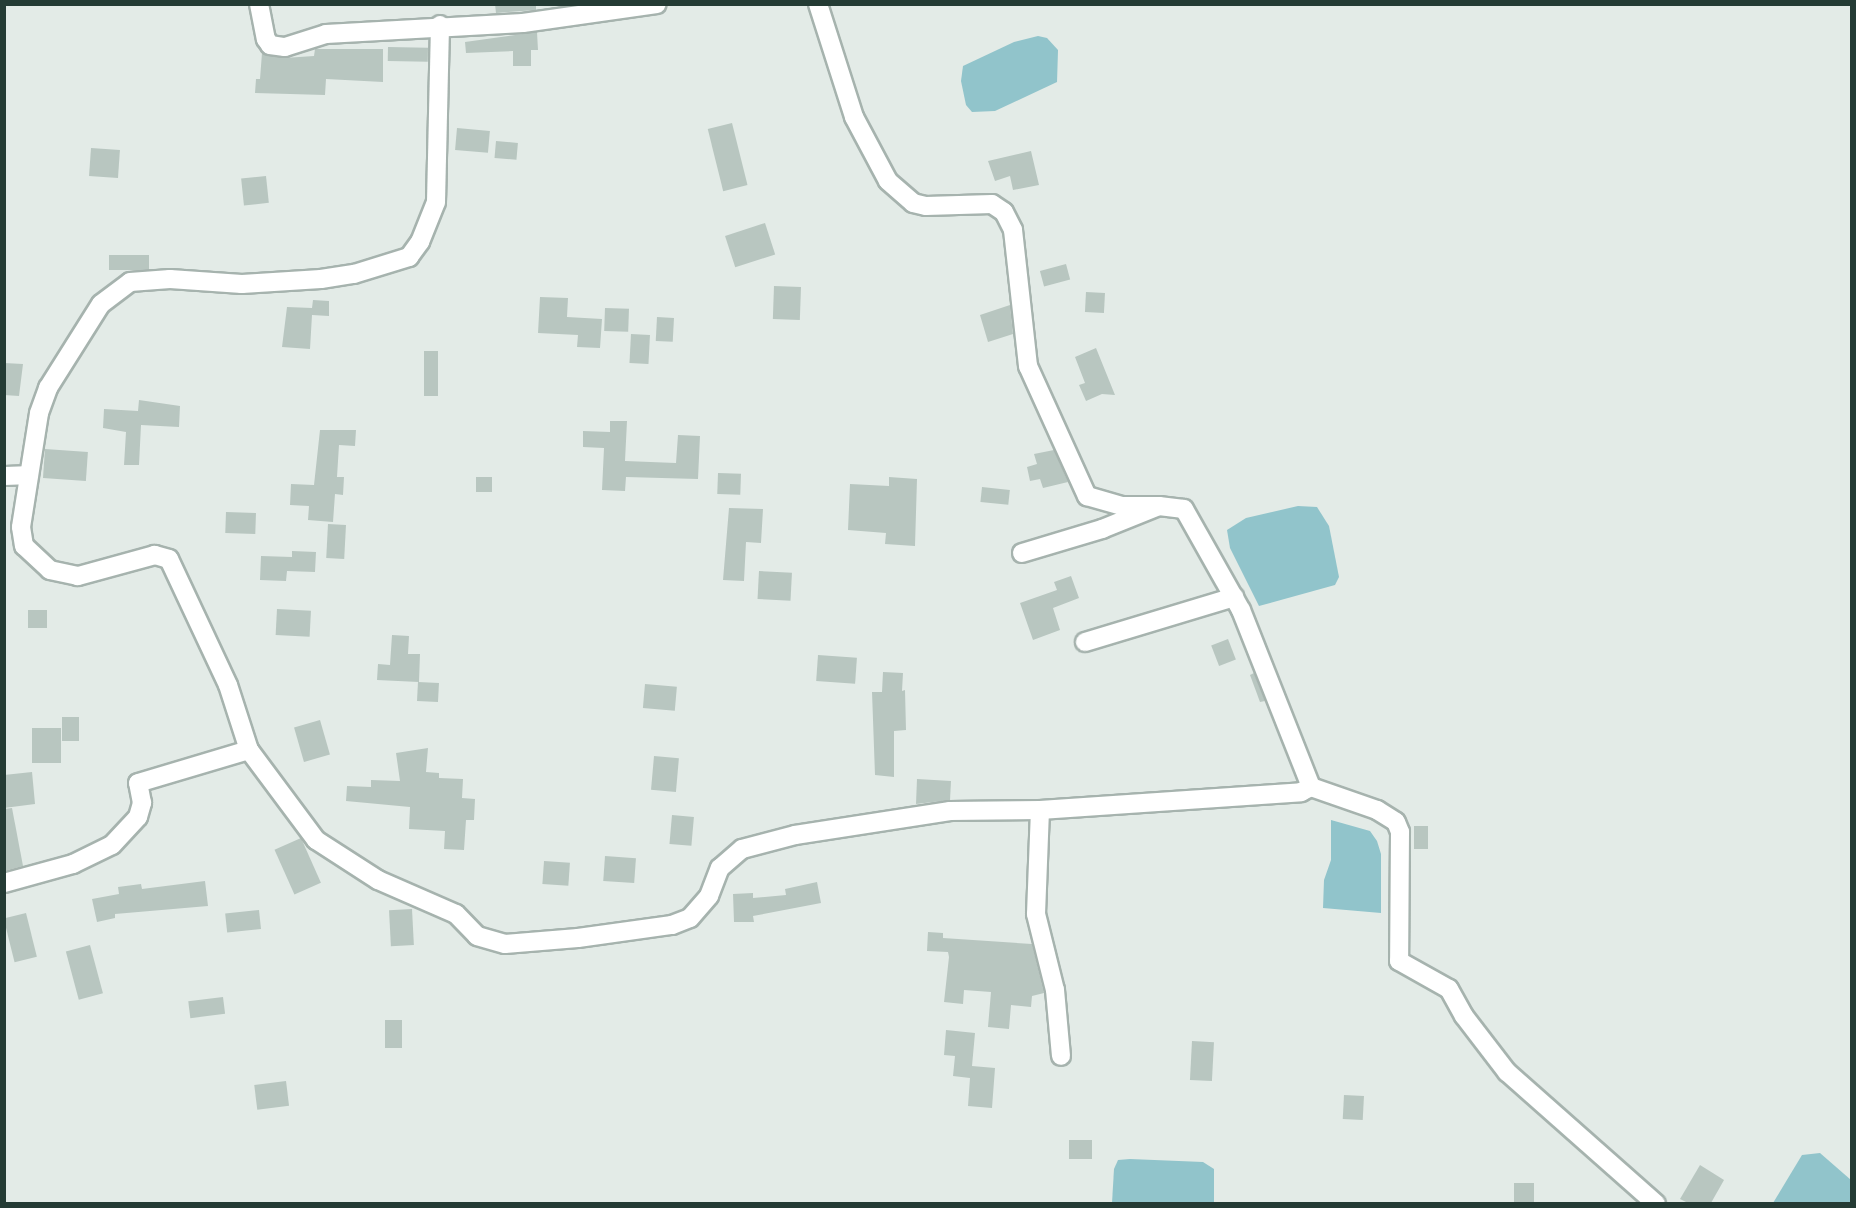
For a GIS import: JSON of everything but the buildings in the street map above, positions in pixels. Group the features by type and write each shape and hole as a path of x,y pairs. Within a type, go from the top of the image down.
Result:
{"street":[{"path":"259,4 266,39 278,47 326,34 441,25 524,23 657,4"},
{"path":"818,4 854,117 888,181 912,203 926,206 992,204 1004,212 1014,230 1028,366 1087,496 1121,506 1176,506 1190,515 1234,597 1311,787"},
{"path":"441,25 436,202 420,242 409,257 354,274 321,279 242,284 170,279 130,282 101,304 48,388 37,422 20,536 24,546 50,570 78,576 155,555 169,559 228,685 249,750 315,840 378,880 456,914 477,936 505,944 578,938 672,925 690,918 709,896 720,868 742,849 795,835 950,812 1040,810 1301,792 1311,787 1377,810 1396,822 1400,832 1399,961 1449,989 1464,1016 1507,1072 1656,1203"},
{"path":"4,476 29,475"},
{"path":"1022,552 1102,529 1159,506"},
{"path":"1085,642 1234,597"},
{"path":"4,883 73,864 112,845 138,817 142,803 138,783 249,750"},
{"path":"1040,810 1036,914 1055,990 1060,1056"}],"water":[{"path":"1038,36 1047,38 1058,50 1057,82 995,111 972,112 966,105 961,81 963,66 1014,42"},
{"path":"1298,506 1317,507 1329,526 1339,577 1335,585 1259,606 1230,548 1227,530 1246,518"},
{"path":"1331,820 1370,831 1377,841 1381,854 1381,913 1323,908 1324,880 1331,860"},
{"path":"1820,1153 1851,1180 1851,1203 1773,1203 1802,1155"},
{"path":"1118,1160 1203,1162 1214,1169 1214,1203 1112,1203 1114,1169"}]}
